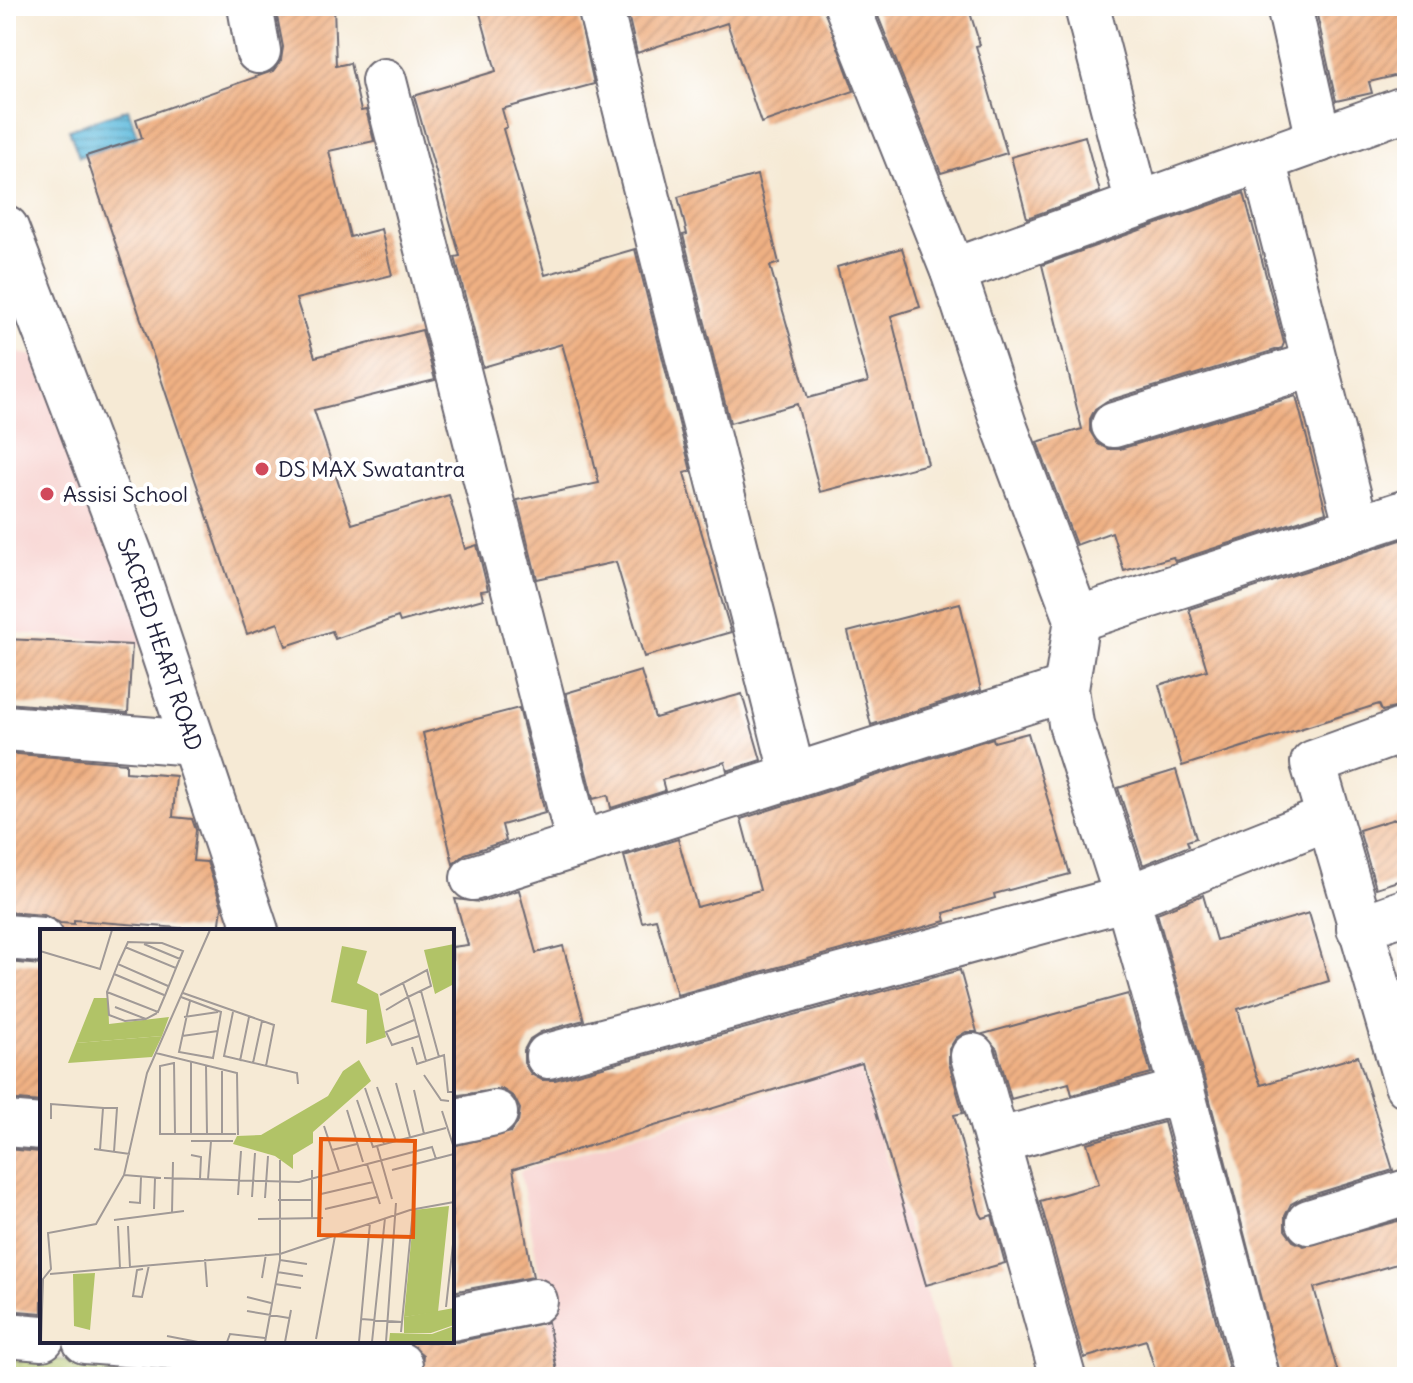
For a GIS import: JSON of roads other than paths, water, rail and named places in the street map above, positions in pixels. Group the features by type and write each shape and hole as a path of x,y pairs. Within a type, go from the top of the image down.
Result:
{"street":[{"path":"250,6 258,51"},
{"path":"847,6 953,271 1004,425 1077,619 1066,689 1071,724 1127,898 1182,1091 1257,1377"},
{"path":"1289,6 1319,140"},
{"path":"601,11 793,776"},
{"path":"1088,11 1138,204"},
{"path":"384,81 579,844"},
{"path":"953,271 1407,108"},
{"path":"1263,160 1357,528"},
{"name":"SACRED HEART ROAD","path":"7,233 133,562 255,929"},
{"path":"1114,425 1315,364"},
{"path":"1077,619 1407,512"},
{"path":"473,878 1066,689"},
{"path":"6,728 193,743"},
{"path":"1407,729 1313,763 1407,1085"},
{"path":"548,1056 1127,898 1328,818"},
{"path":"1359,928 1407,911"},
{"path":"6,937 40,940"},
{"path":"973,1056 1063,1377"},
{"path":"997,1141 1182,1091"},
{"path":"454,1122 495,1113"},
{"path":"6,1124 40,1127"},
{"path":"1309,1222 1407,1192"},
{"path":"454,1318 535,1301"},
{"path":"6,1335 40,1338"},
{"path":"116,1343 398,1361"}],"water":[{"path":"128,109 138,137 79,157 69,129"}],"place":[{"name":"DS MAX Swatantra","path":"262,469"},
{"name":"Assisi School","path":"47,494"}]}
